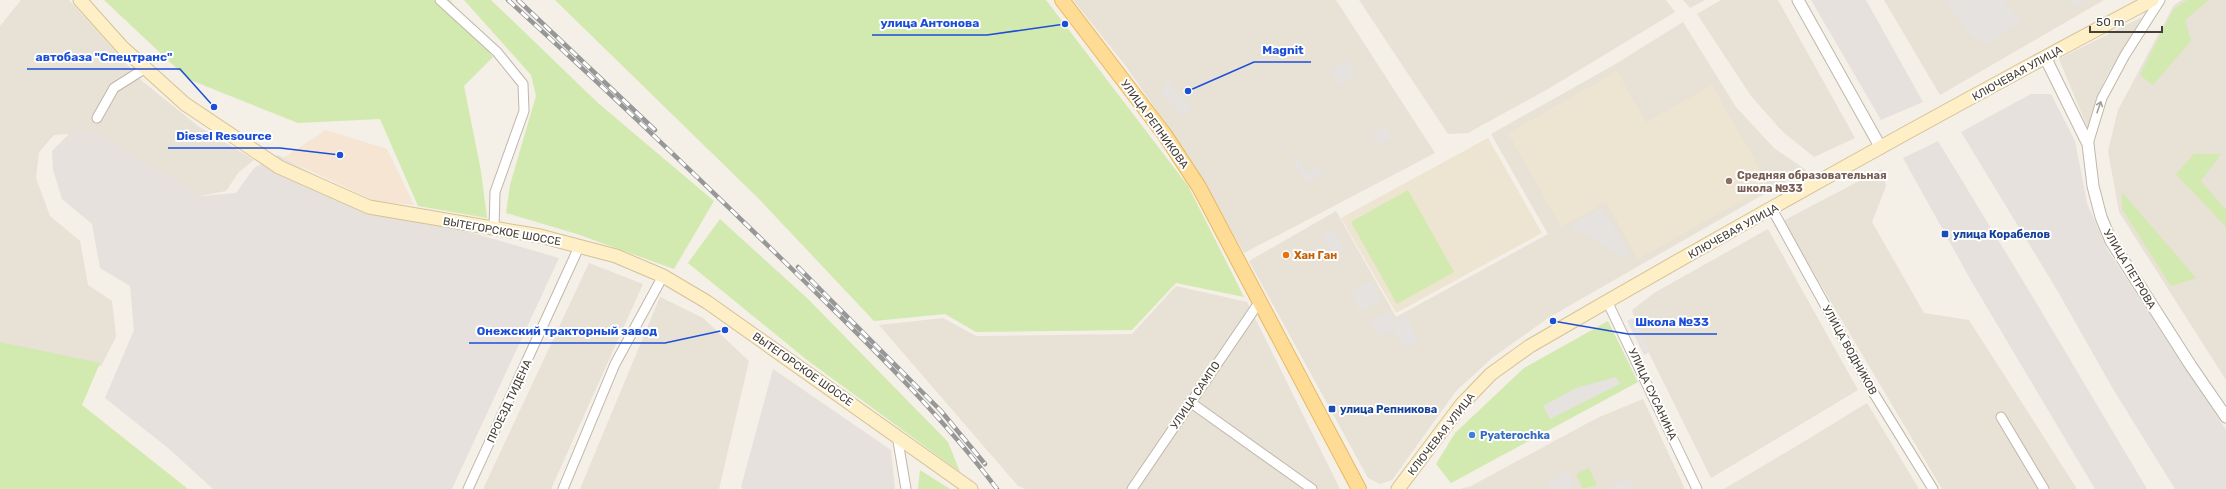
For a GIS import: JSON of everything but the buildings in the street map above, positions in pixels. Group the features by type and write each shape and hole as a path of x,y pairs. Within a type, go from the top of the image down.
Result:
{"main road":[{"name":"ВЫТЕГОРСКОЕ ШОССЕ","path":"80,0 144,69 203,117 279,167 369,206 540,236 616,256 663,276 713,306 971,489"},
{"name":"УЛИЦА РЕПНИКОВА","path":"1062,0 1165,135 1199,187 1359,489"},
{"name":"КЛЮЧЕВАЯ УЛИЦА","path":"1398,489 1462,404 1491,374 1530,346 1607,301 1881,148 2045,57 2152,0"}],"street":[{"path":"440,0 498,52 523,84 524,111 495,192 494,229"},
{"path":"1798,0 1881,148"},
{"name":"УЛИЦА ПЕТРОВА","path":"2160,0 2125,55 2102,98 2088,144 2096,198 2101,217 2111,242 2191,366 2226,417"},
{"path":"2045,57 2088,144"},
{"path":"97,118 114,88 144,69"},
{"name":"УЛИЦА ВОДНИКОВ","path":"1772,209 1873,392 1933,489"},
{"name":"ПРОЕЗД ТИДЕНА","path":"468,489 579,247"},
{"path":"563,489 615,364 663,276"},
{"name":"УЛИЦА САМПО","path":"1132,489 1260,301"},
{"name":"УЛИЦА СУСАНИНА","path":"1607,301 1697,489"},
{"path":"1190,402 1312,489"},
{"path":"2001,417 2044,489"},
{"path":"896,435 906,489"}],"shaded area":[{"path":"21,0 69,0 142,81 198,126 254,160 239,172 226,191 199,196 108,140 82,133 54,135 39,152 36,178 50,216 80,241 88,285 112,301 116,337 101,366 0,345 0,26"},
{"path":"1073,0 1336,0 1435,153 1244,253 1197,169 1125,65"},
{"path":"1359,0 1666,0 1675,12 1548,89 1468,133 1448,134"},
{"path":"1683,0 1705,0 1690,8"},
{"path":"1721,0 1778,0 1855,138 1814,157 1783,132 1751,96 1697,14"},
{"path":"1811,0 1866,0 1923,102 1881,120"},
{"path":"1884,0 2104,0 1940,95"},
{"path":"1944,0 2003,0 2022,22 1987,44 1972,37"},
{"path":"2068,0 2088,0 2078,8"},
{"path":"2182,0 2226,0 2226,380 2119,212 2108,151 2118,110 2174,5"},
{"path":"2142,17 2106,77 2096,99 2088,129 2059,59"},
{"path":"1683,22 1736,107 1774,148 1806,170 1548,318 1492,358 1456,391 1392,480 1380,484 1368,478 1249,261 1336,211 1396,317 1548,234 1491,134 1614,65"},
{"path":"1347,59 1356,76 1339,86 1330,70"},
{"path":"1617,71 1646,122 1712,85 1769,185 1638,259 1606,202 1561,227 1508,133"},
{"path":"1169,81 1192,108 1182,116 1160,89"},
{"path":"2031,94 2051,94 2075,141 2087,203 2107,249 2226,430 2226,489 2175,489 2113,389 2057,290 1961,132"},
{"path":"1385,125 1393,138 1379,145 1371,133"},
{"path":"73,130 92,132 123,147 201,196 236,193 254,168 278,155 353,196 397,211 559,258 452,489 213,489 168,448 105,398 134,330 130,286 100,268 92,224 62,199 53,170 52,151"},
{"path":"326,130 387,149 414,205 375,201 283,158"},
{"path":"1488,138 1542,233 1396,313 1341,218"},
{"path":"1938,141 2147,489 2095,489 1973,284 1903,158"},
{"path":"1296,155 1308,173 1319,166 1324,173 1307,184 1291,158"},
{"path":"1882,169 1886,186 1872,222 1924,313 1969,320 2077,489 1942,489 1783,221"},
{"path":"1603,208 1631,256 1626,259 1569,226"},
{"path":"1768,229 1858,390 1711,478 1639,333 1632,310 1654,293"},
{"path":"1334,230 1344,249 1332,256 1322,237"},
{"path":"589,263 643,284 551,489 483,489"},
{"path":"1371,281 1381,300 1360,312 1350,293"},
{"path":"1176,286 1247,302 1340,489 1026,489 1018,486 879,325 943,318 976,336 1132,334"},
{"path":"660,297 703,318 749,361 719,489 580,489"},
{"path":"1388,311 1394,321 1405,315 1420,342 1404,350 1393,330 1380,337 1371,321"},
{"path":"1634,318 1651,351 1644,355 1627,321"},
{"path":"773,369 891,450 895,489 743,489 741,487"},
{"path":"1616,377 1620,384 1550,419 1543,406 1576,388"},
{"path":"1643,399 1685,489 1460,489 1471,486 1597,418"},
{"path":"1867,403 1919,489 1724,489 1800,444"},
{"path":"1568,471 1574,482 1570,489 1550,489 1547,483"},
{"path":"1629,477 1634,487 1630,489 1606,489"}],"green space":[{"path":"104,0 450,0 493,57 464,86 481,171 487,218 418,206 380,119 298,123 188,79"},
{"path":"464,0 491,0 598,103 714,201 674,269 577,234 506,213 510,185 536,96 531,75"},
{"path":"555,0 1046,0 1188,186 1244,297 1176,283 1132,330 976,332 945,314 874,321 759,199"},
{"path":"2187,0 2209,0 2185,20 2191,41 2153,85 2140,75 2173,10"},
{"path":"2194,154 2221,154 2201,181 2226,210 2226,227 2176,174"},
{"path":"1408,190 1454,272 1397,304 1351,222"},
{"path":"2122,192 2196,278 2171,286 2122,209"},
{"path":"720,219 808,299 948,442 960,472 807,360 688,263"},
{"path":"1608,321 1638,382 1451,483 1436,464 1455,433 1524,368"},
{"path":"0,342 100,363 82,405 188,489 0,489"},
{"path":"1589,468 1597,485 1583,489 1576,474"},
{"path":"920,470 950,489 918,489"}],"railway":[{"path":"508,0 653,135 849,325 951,432 997,489"},
{"path":"518,0 655,130"},
{"path":"798,267 941,411 985,464"}],"place":[{"name":"улица Антонова","path":"1065,24"},
{"name":"Magnit","path":"1188,91"},
{"name":"автобаза \"Спецтранс\"","path":"214,107"},
{"name":"Diesel Resource","path":"340,155"},
{"name":"Средняя образовательная школа №33","path":"1729,181"},
{"name":"улица Корабелов","path":"1945,234"},
{"name":"Хан Ган","path":"1286,255"},
{"name":"Школа №33","path":"1553,321"},
{"name":"Онежский тракторный завод","path":"725,330"},
{"name":"улица Репникова","path":"1332,409"},
{"name":"Pyaterochka","path":"1472,435"}]}
